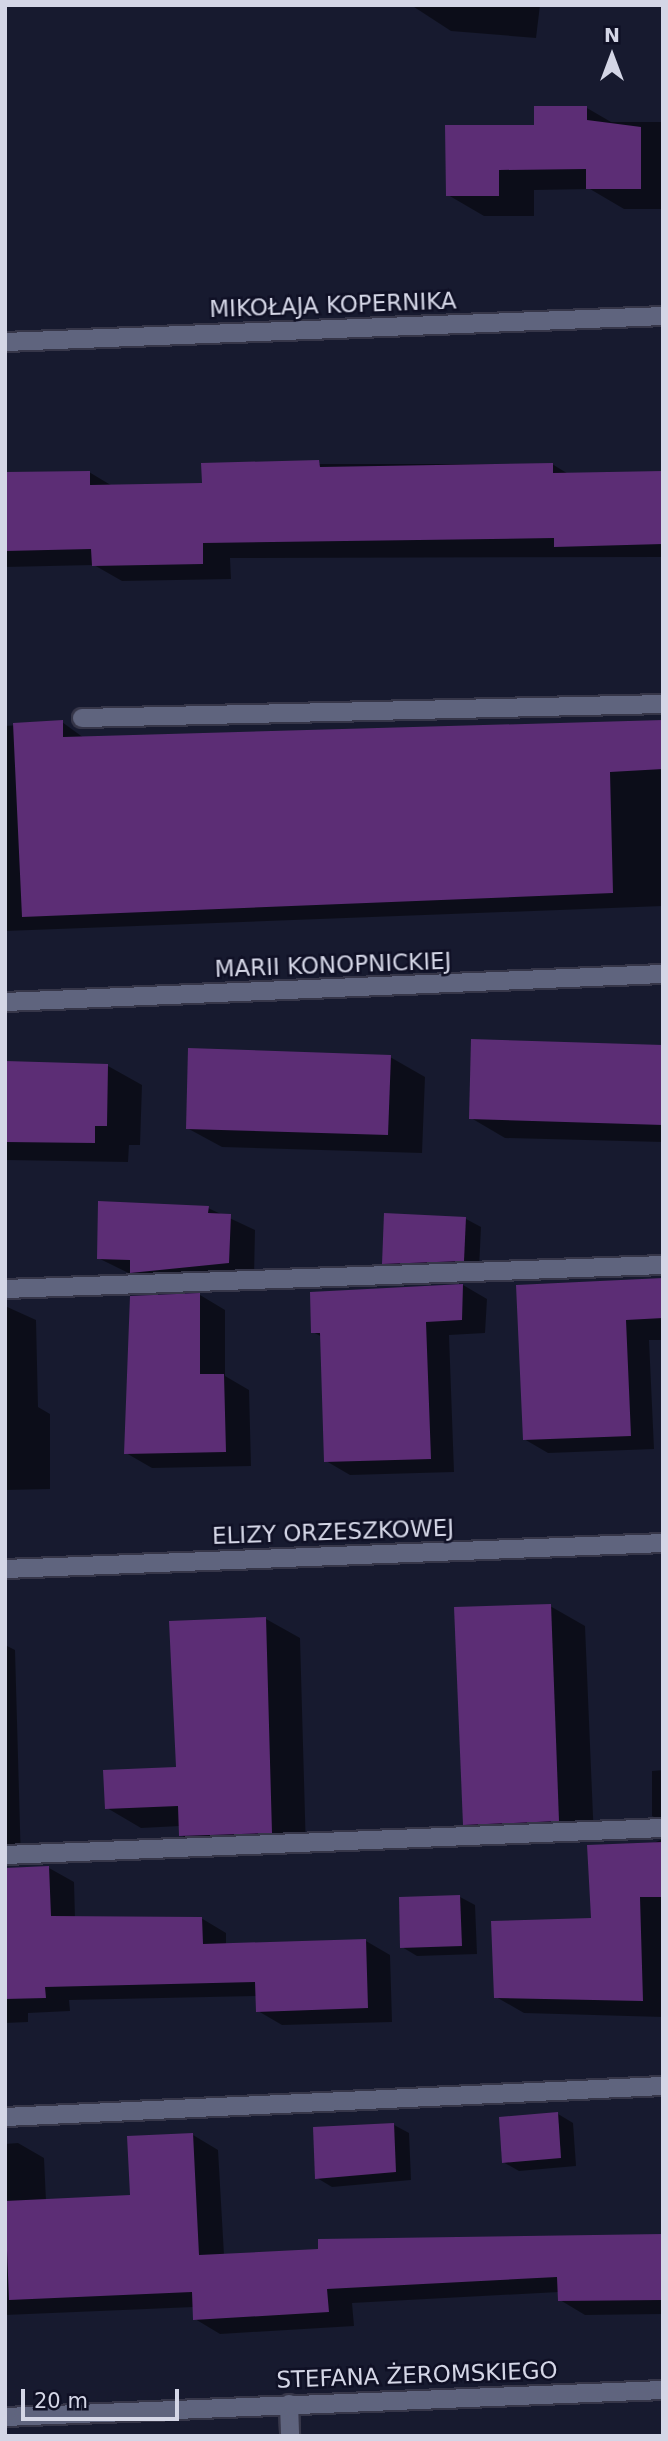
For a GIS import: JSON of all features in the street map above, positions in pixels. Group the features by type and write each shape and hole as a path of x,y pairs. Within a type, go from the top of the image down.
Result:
{"street":[{"name":"MIKOŁAJA KOPERNIKA","path":"5,342 663,316"},
{"path":"82,718 663,704"},
{"name":"MARII KONOPNICKIEJ","path":"5,1002 663,974"},
{"path":"5,1289 663,1265"},
{"name":"ELIZY ORZESZKOWEJ","path":"5,1569 663,1543"},
{"path":"5,1855 663,1828"},
{"path":"5,2117 663,2086"},
{"name":"STEFANA ŻEROMSKIEGO","path":"5,2417 663,2390"},
{"path":"289,2404 289,2436"}],"building":[{"path":"534,106 587,106 587,120 641,127 641,189 586,189 586,169 499,170 499,196 446,196 445,125 534,125"},
{"path":"319,460 320,467 553,463 553,473 663,471 663,544 554,547 554,538 203,543 203,564 92,566 91,549 5,551 5,472 90,471 90,485 202,483 201,463"},
{"path":"63,720 63,737 663,720 663,769 610,772 613,893 22,917 13,723"},
{"path":"471,1039 663,1045 663,1125 469,1119"},
{"path":"188,1048 391,1055 388,1135 186,1129"},
{"path":"5,1061 108,1064 107,1126 95,1126 95,1143 5,1142"},
{"path":"98,1201 209,1206 208,1213 231,1214 229,1263 130,1273 130,1260 97,1259"},
{"path":"384,1213 466,1217 464,1261 382,1264"},
{"path":"663,1278 663,1318 626,1320 631,1436 523,1440 516,1285"},
{"path":"463,1284 462,1320 426,1322 431,1459 324,1462 320,1333 311,1333 310,1292"},
{"path":"200,1293 200,1374 224,1374 226,1452 124,1454 130,1296"},
{"path":"551,1604 559,1821 463,1825 454,1607"},
{"path":"266,1617 272,1833 179,1836 178,1806 105,1809 103,1770 176,1767 169,1621"},
{"path":"663,1842 663,1897 640,1897 643,2001 494,1998 491,1921 591,1918 587,1845"},
{"path":"49,1866 51,1916 202,1917 203,1944 366,1939 368,2008 256,2012 255,1982 45,1987 46,1998 5,1999 5,1868"},
{"path":"460,1895 462,1946 400,1948 399,1897"},
{"path":"558,2112 561,2158 502,2163 499,2117"},
{"path":"394,2123 396,2172 315,2179 313,2127"},
{"path":"193,2133 199,2255 318,2249 318,2239 663,2234 663,2300 558,2301 557,2277 327,2289 329,2312 193,2320 192,2292 9,2300 5,2201 130,2195 127,2136"}]}
